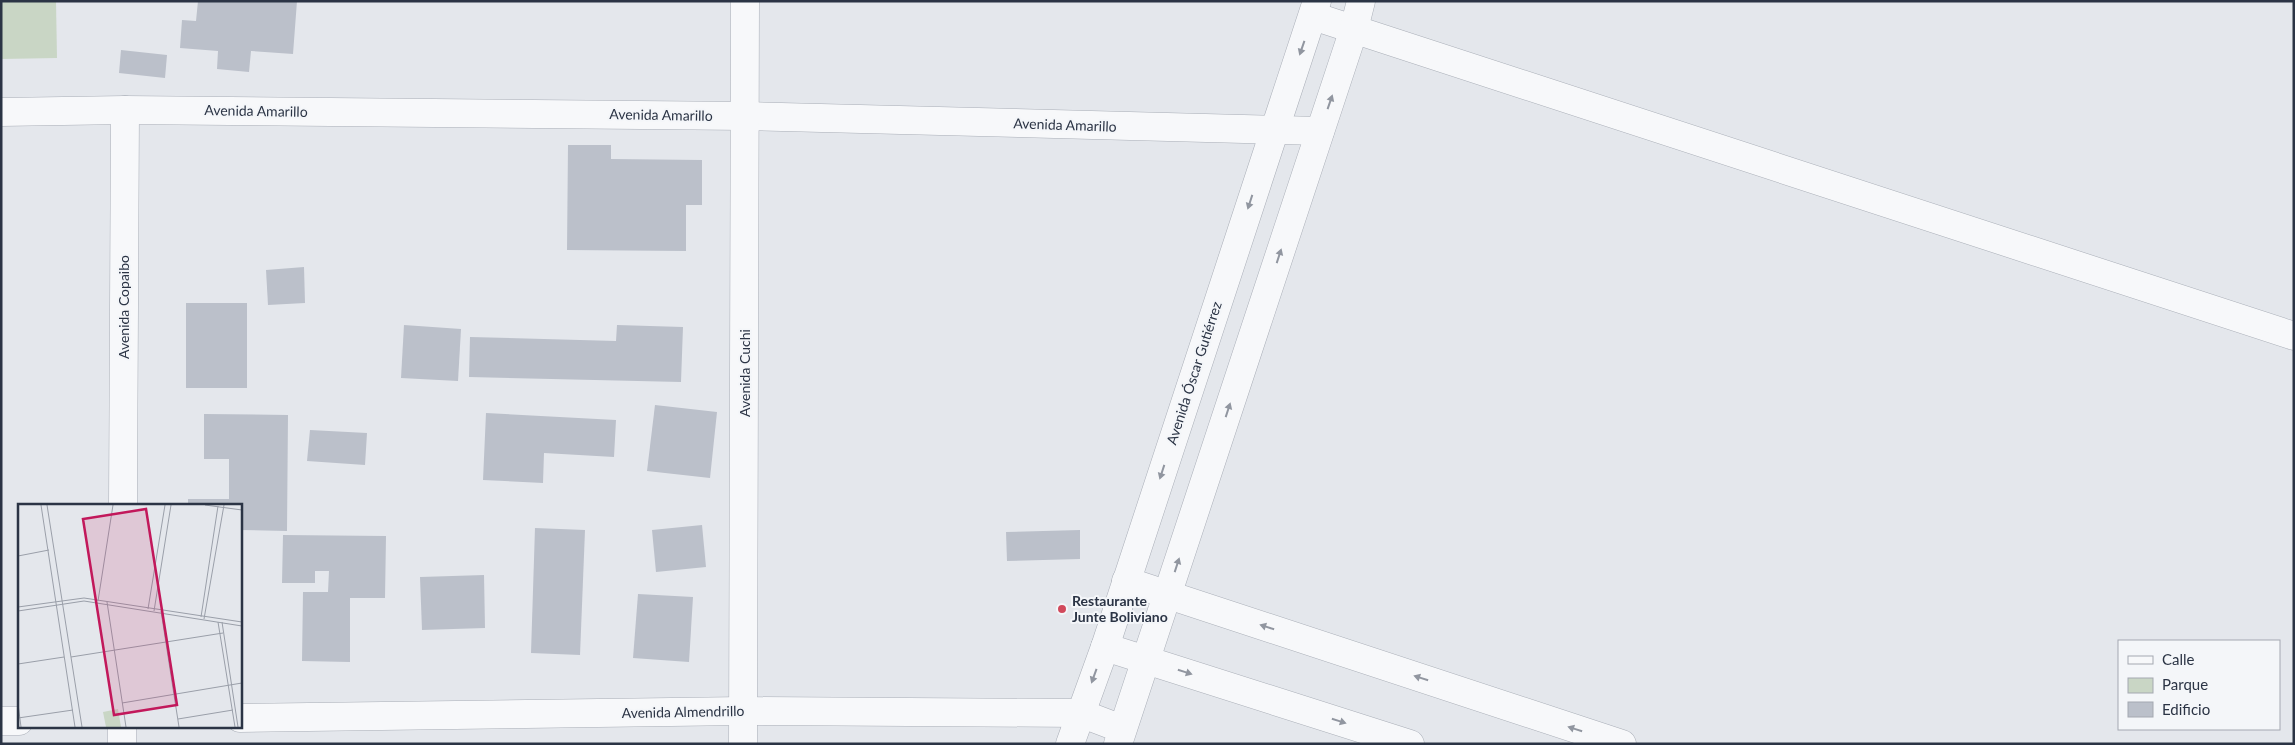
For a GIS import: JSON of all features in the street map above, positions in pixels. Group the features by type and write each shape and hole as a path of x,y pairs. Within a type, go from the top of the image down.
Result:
{"street":[{"name":"Avenida Cuchi","path":"743,744 746,1"},
{"path":"1120,736 1354,29 1361,1"},
{"path":"1315,9 1354,29 2294,336"},
{"name":"Avenida Óscar Gutiérrez","path":"1070,744 1105,647 1315,9"},
{"name":"Avenida Amarillo","path":"1,112 125,110 746,116 1320,131"},
{"name":"Avenida Copaibo","path":"123,504 125,110"},
{"path":"1126,581 1622,744"},
{"path":"1105,647 1410,744"},
{"name":"Avenida Almendrillo","path":"241,718 743,711 1080,713 1120,736"},
{"path":"1,721 18,721"},
{"path":"122,728 122,744"}],"green space":[{"path":"1,1 56,1 57,58 1,59"}],"building":[{"path":"198,1 297,1 293,54 251,51 249,72 217,69 218,51 180,48 182,20 196,21"},
{"path":"121,50 167,55 165,78 119,73"},
{"path":"568,145 611,145 611,159 702,160 702,205 686,205 686,251 567,250"},
{"path":"304,267 305,303 268,305 266,270"},
{"path":"186,303 247,303 247,388 186,388"},
{"path":"404,325 461,329 458,381 401,378"},
{"path":"617,325 683,327 681,382 469,377 470,337 616,341"},
{"path":"655,405 717,412 710,478 647,471"},
{"path":"486,413 616,420 614,457 544,453 543,483 483,480"},
{"path":"204,414 288,415 287,531 241,530 241,504 188,504 188,499 229,499 229,459 204,459"},
{"path":"310,430 367,433 365,465 307,461"},
{"path":"702,525 706,567 656,572 652,530"},
{"path":"535,528 585,530 580,655 531,653"},
{"path":"1080,530 1080,559 1007,561 1006,532"},
{"path":"283,535 386,536 385,598 350,598 350,662 302,661 303,592 328,592 329,571 315,571 315,583 282,583"},
{"path":"484,575 485,628 422,630 420,577"},
{"path":"638,594 693,597 689,662 633,658"}],"place":[{"name":"Restaurante Junte Boliviano","path":"1062,609"}]}
